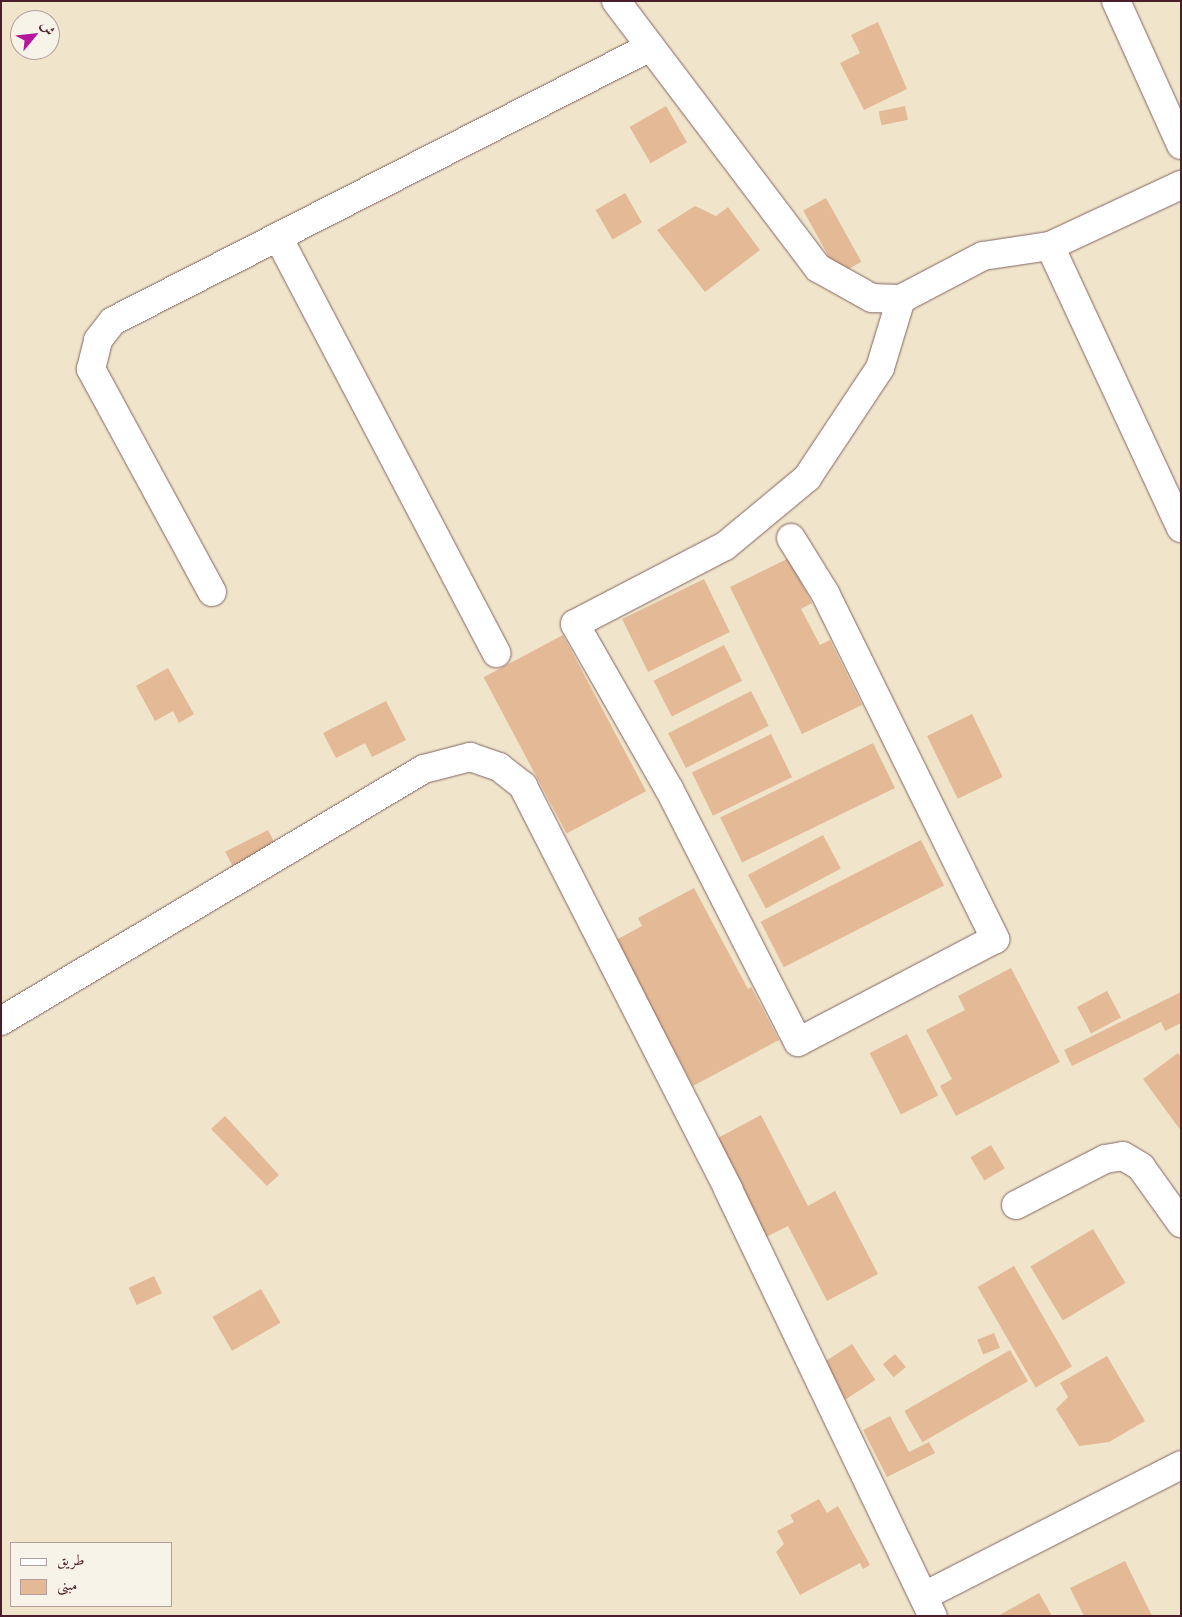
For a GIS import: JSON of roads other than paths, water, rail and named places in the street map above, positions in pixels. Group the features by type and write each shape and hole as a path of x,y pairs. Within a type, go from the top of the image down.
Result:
{"street":[{"path":"616,1 818,268 872,298 901,299 983,256 1050,246 1181,185"},
{"path":"1116,1 1181,145"},
{"path":"212,592 91,369 98,340 113,321 650,47"},
{"path":"278,237 496,653"},
{"path":"1050,246 1181,528"},
{"path":"872,298 891,332"},
{"path":"791,538 825,593 995,939 798,1042 668,789 575,624 725,546 807,478 880,368 901,299"},
{"path":"1,1021 424,769 470,756 499,767 523,786 728,1189 928,1606 1181,1465"},
{"path":"1016,1205 1105,1159 1123,1156 1141,1167 1181,1223"}]}
